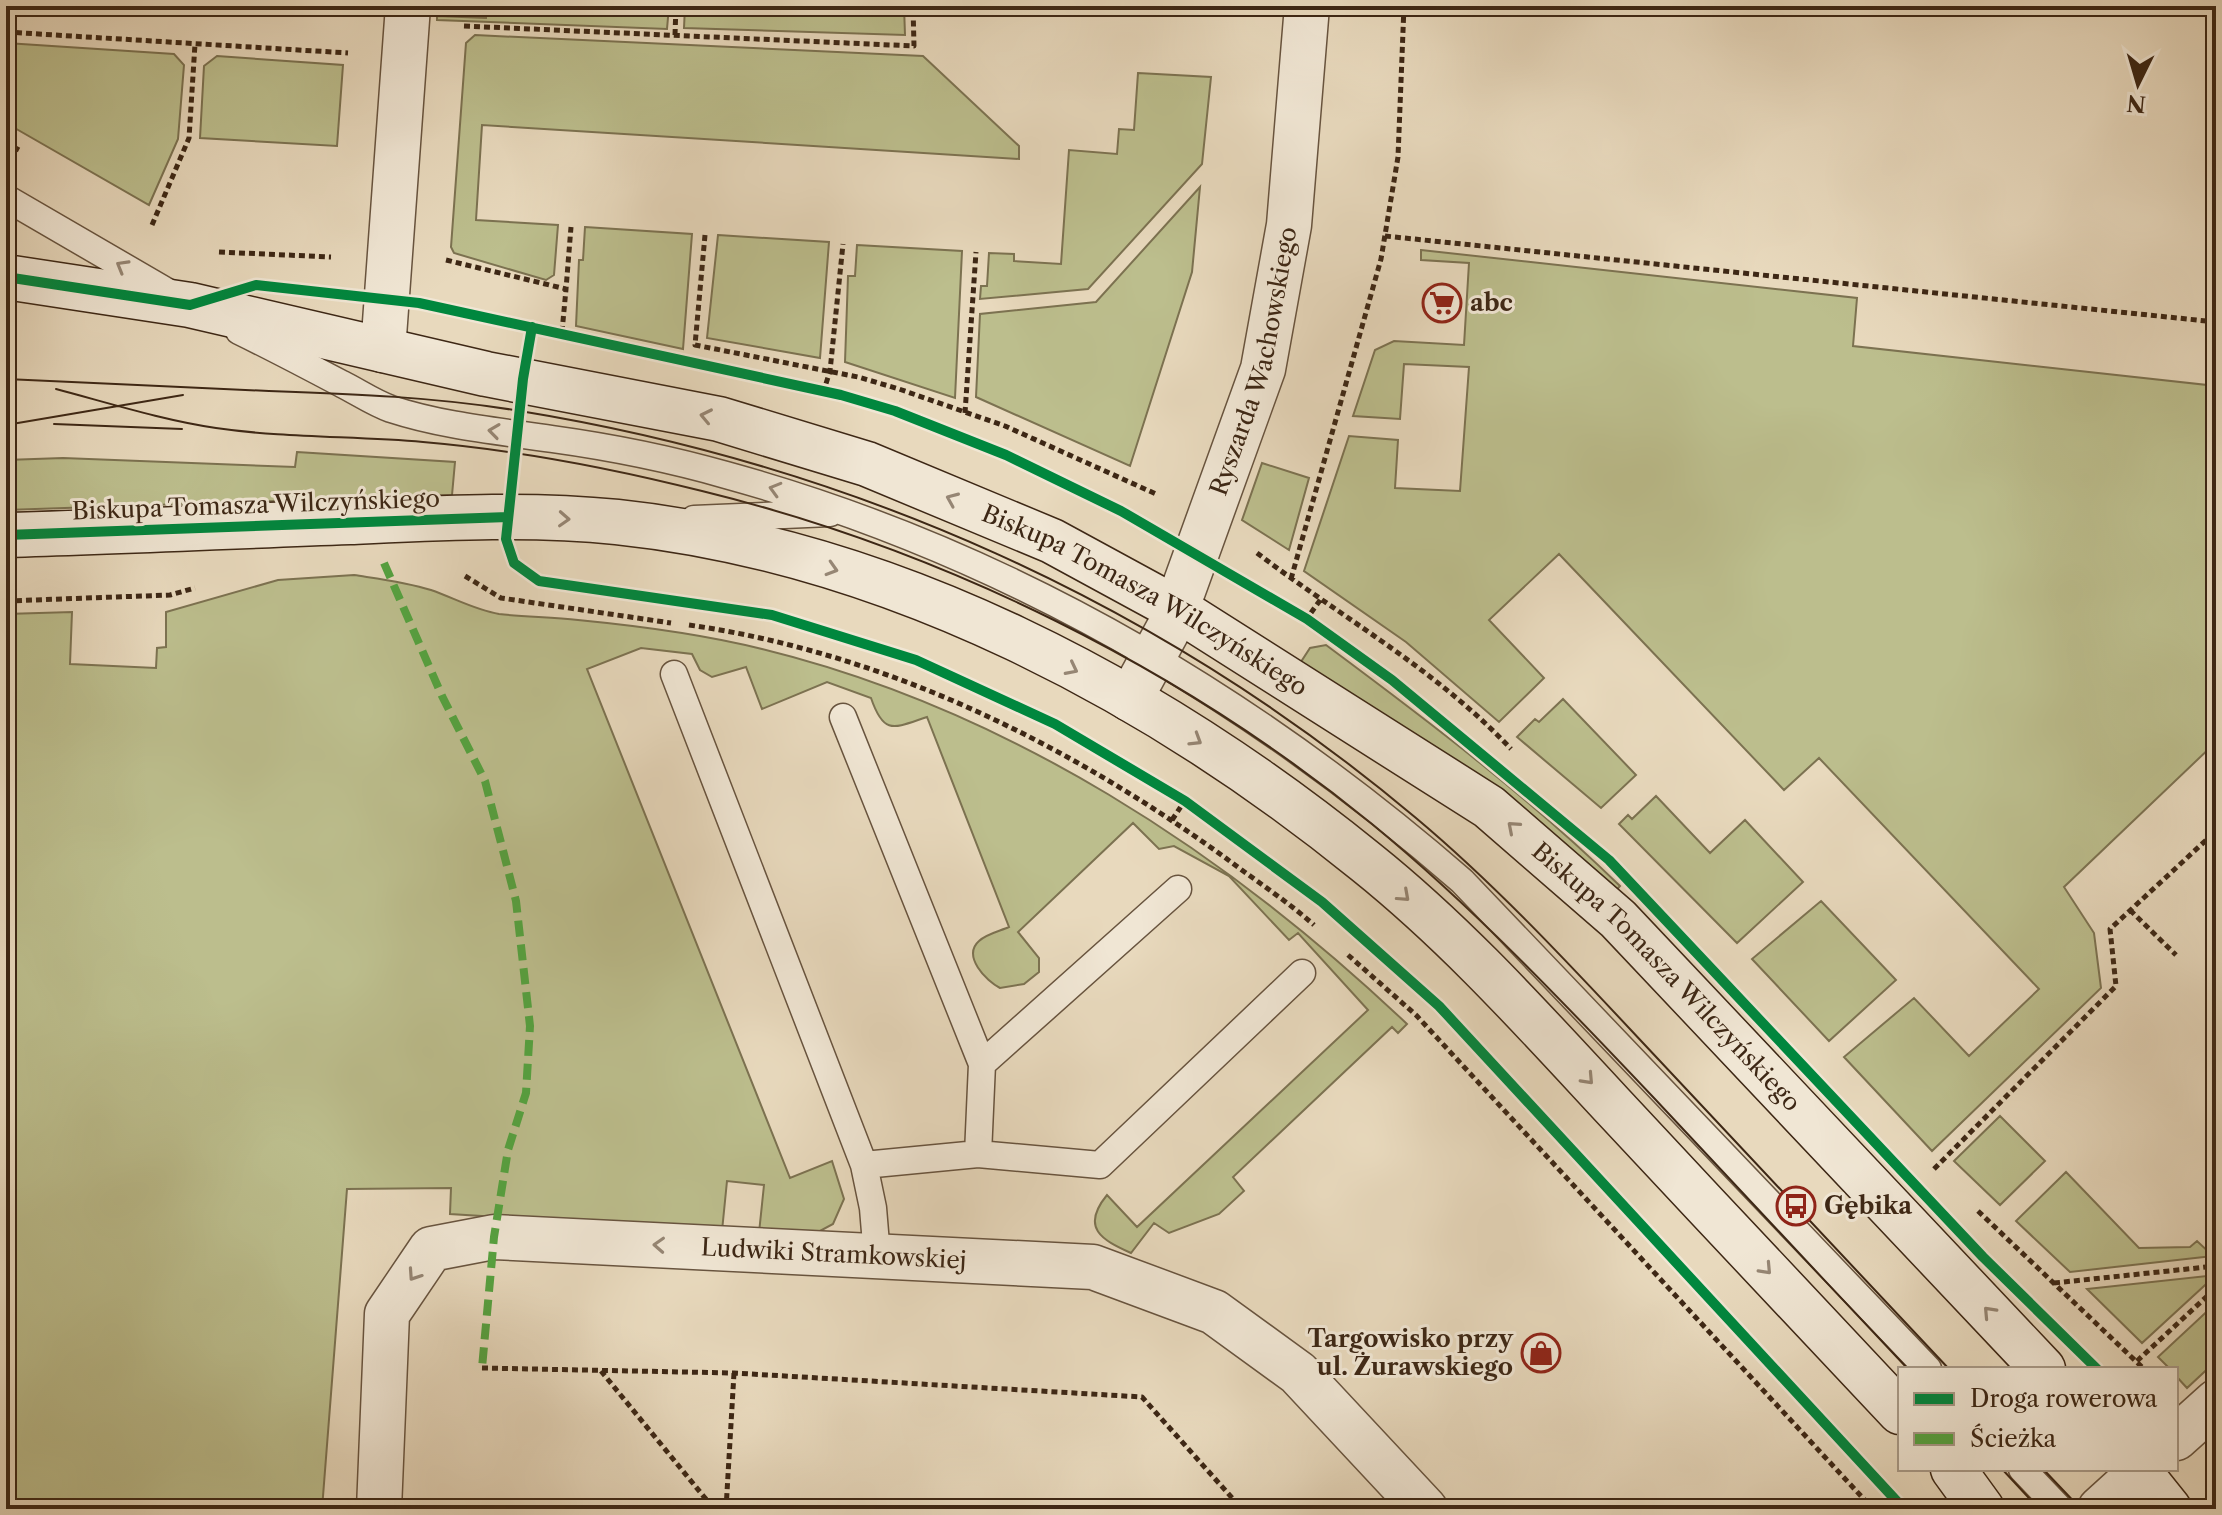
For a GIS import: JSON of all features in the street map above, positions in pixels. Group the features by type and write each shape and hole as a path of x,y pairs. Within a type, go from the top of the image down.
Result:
{"street":[{"name":"Ryszarda Wachowskiego","path":"1130,699 1156,656 1177,609 1263,369 1289,225 1307,6"},
{"path":"383,350 408,15"},
{"name":"Biskupa Tomasza Wilczyńskiego","path":"6,277 190,305 486,374 719,419 867,464 1052,541 1177,609 1489,807 1606,909 2041,1367"},
{"name":"Biskupa Tomasza Wilczyńskiego","path":"6,535 470,517 620,522 752,545 881,584 1005,635 1130,699 1218,753 1367,862 1479,963 1898,1410"},
{"name":"Ludwiki Stramkowskiej","path":"379,1509 387,1314 431,1249 494,1237 1093,1267 1214,1312 1298,1373 1425,1509"},
{"path":"2178,1436 2216,1402"},
{"path":"1954,1471 1982,1509"},
{"path":"2100,1509 2139,1471"},
{"path":"2141,1471 2169,1509"}],"lane":[{"path":"6,198 190,305 387,408 430,420 661,459 850,512 972,561 1156,656 1244,711 1380,809 1462,881 1926,1367"},
{"path":"620,522 850,512"},
{"path":"674,674 864,1165 877,1256"},
{"path":"843,717 982,1064 978,1154"},
{"path":"982,1064 1178,889"},
{"path":"864,1165 978,1154 1100,1165 1302,973"},
{"path":"2024,1471 2060,1509"}],"path":[{"path":"675,35 676,6"},
{"path":"408,15 675,35 914,46 913,6"},
{"path":"1291,579 1365,323 1385,236 1398,157 1404,6"},
{"path":"6,32 360,54"},
{"path":"151,226 189,138 195,44"},
{"path":"562,333 571,227"},
{"path":"705,235 695,345 858,377 1064,450 1170,501"},
{"path":"1385,236 2216,322"},
{"path":"293,239 293,260"},
{"path":"831,355 843,244"},
{"path":"213,262 220,249 293,260 346,258"},
{"path":"965,413 976,252"},
{"path":"440,258 566,289"},
{"path":"523,379 532,327 577,337"},
{"path":"808,388 832,393"},
{"path":"451,574 464,576 501,598 757,635 904,679 1044,744 1172,820 1325,935"},
{"path":"6,601 170,595 199,588"},
{"path":"1294,611 1315,625"},
{"path":"1172,793 1198,810"},
{"path":"1934,1169 2116,986 2110,929 2216,831"},
{"path":"2130,910 2176,955"},
{"path":"1336,945 1416,1015 1873,1509"},
{"path":"2053,1283 2216,1266"},
{"path":"2137,1361 2216,1288"},
{"path":"482,1368 734,1373 1142,1397 1242,1509"},
{"path":"601,1371 714,1509"},
{"path":"726,1509 734,1373"}],"green space":[{"path":"487,6 669,6 667,29 437,20 437,16 486,18"},
{"path":"685,6 904,6 905,35 684,28"},
{"path":"475,35 923,56 1019,146 1019,159 482,125 476,220 558,225 554,275 546,280 454,253 451,247 466,43"},
{"path":"6,43 174,54 184,65 178,139 149,205 6,123"},
{"path":"217,56 343,65 337,146 200,138 204,66"},
{"path":"1138,73 1211,77 1202,164 1088,289 980,299 981,286 987,286 989,253 1014,254 1014,261 1061,264 1069,150 1117,154 1119,129 1134,130"},
{"path":"1200,187 1192,272 1130,466 976,397 980,314 1096,302"},
{"path":"585,227 692,234 683,349 576,326 579,260 583,260"},
{"path":"718,235 829,242 820,358 707,338"},
{"path":"857,245 962,251 955,398 845,362 848,276 855,276"},
{"path":"1421,250 1857,298 1853,346 2216,386 2216,742 2064,887 2094,933 2101,988 1932,1151 1844,1057 1914,998 1969,1056 2039,989 1819,758 1784,790 1559,554 1489,620 1544,678 1499,722 1406,642 1304,571 1349,436 1398,440 1395,488 1460,491 1469,367 1404,364 1400,419 1353,416 1375,350 1394,341 1464,345 1469,263 1421,260"},
{"path":"297,452 455,462 452,495 6,510 6,460 63,458 295,467"},
{"path":"1262,463 1309,478 1289,550 1242,520"},
{"path":"354,575 422,587 499,614 624,625 762,649 853,675 941,709 1026,749 1108,794 1188,846 1264,901 1407,1024 1398,1033 1392,1027 1233,1177 1244,1191 1219,1214 1169,1233 1154,1223 1131,1253 1098,1232 1095,1216 1107,1195 1137,1227 1368,1010 1298,933 1289,940 1229,876 1174,846 1159,849 1133,823 1018,932 1039,958 1039,972 1024,984 1000,988 978,968 974,961 974,947 989,935 1009,927 927,717 898,726 886,724 871,698 827,682 762,709 746,667 712,677 700,670 692,654 641,648 587,669 790,1178 832,1161 844,1199 833,1224 820,1231 759,1233 764,1185 727,1181 722,1231 450,1214 451,1188 347,1189 322,1509 6,1509 6,614 72,612 70,664 156,668 157,648 166,647 166,612 278,580"},
{"path":"1326,645 1514,791 1620,886 1614,893 1297,668 1310,648"},
{"path":"1563,699 1636,775 1601,808 1517,737 1535,719 1539,722"},
{"path":"1656,796 1710,853 1745,820 1803,882 1737,943 1619,824 1628,815 1632,819"},
{"path":"1821,901 1896,980 1829,1041 1752,959"},
{"path":"2000,1116 2045,1161 2000,1205 1954,1161"},
{"path":"2066,1172 2139,1248 2190,1247 2197,1241 2213,1256 2070,1272 2016,1221"},
{"path":"2216,1275 2142,1343 2087,1289"},
{"path":"2216,1303 2216,1361 2187,1388 2178,1378 2178,1367 2168,1367 2158,1357"}],"tram line":[{"path":"6,379 426,399 520,411 643,435 764,467 881,506 996,553 1107,608 1214,670 1317,740 1448,846 1571,966 1947,1367"},
{"path":"56,389 196,425 267,434 458,445 598,467 702,491 792,516 881,546 969,581 1139,665 1220,714 1298,767 1410,856 1552,992 1906,1367"},
{"path":"6,425 183,395"},
{"path":"54,424 182,429"},
{"path":"2004,1471 2039,1509"},
{"path":"2045,1471 2081,1509"}],"marked path":[{"path":"384,563 442,696 485,781 516,901 530,1026 526,1093 508,1150 494,1237 482,1368"}],"cycle path":[{"path":"6,277 190,305 256,285 419,303 841,395 895,411 1006,455 1121,511 1307,619 1392,680 1609,860 1983,1257 2095,1367"},
{"path":"532,327 523,379 506,539 514,563 539,581 772,615 916,660 1055,724 1185,801 1322,902 1439,1006 1904,1509"},
{"path":"6,535 508,517"}],"place":[{"name":"abc","path":"1442,303"},
{"name":"Gębika","path":"1796,1206"},
{"name":"Targowisko przy ul. Żurawskiego","path":"1541,1353"}]}
